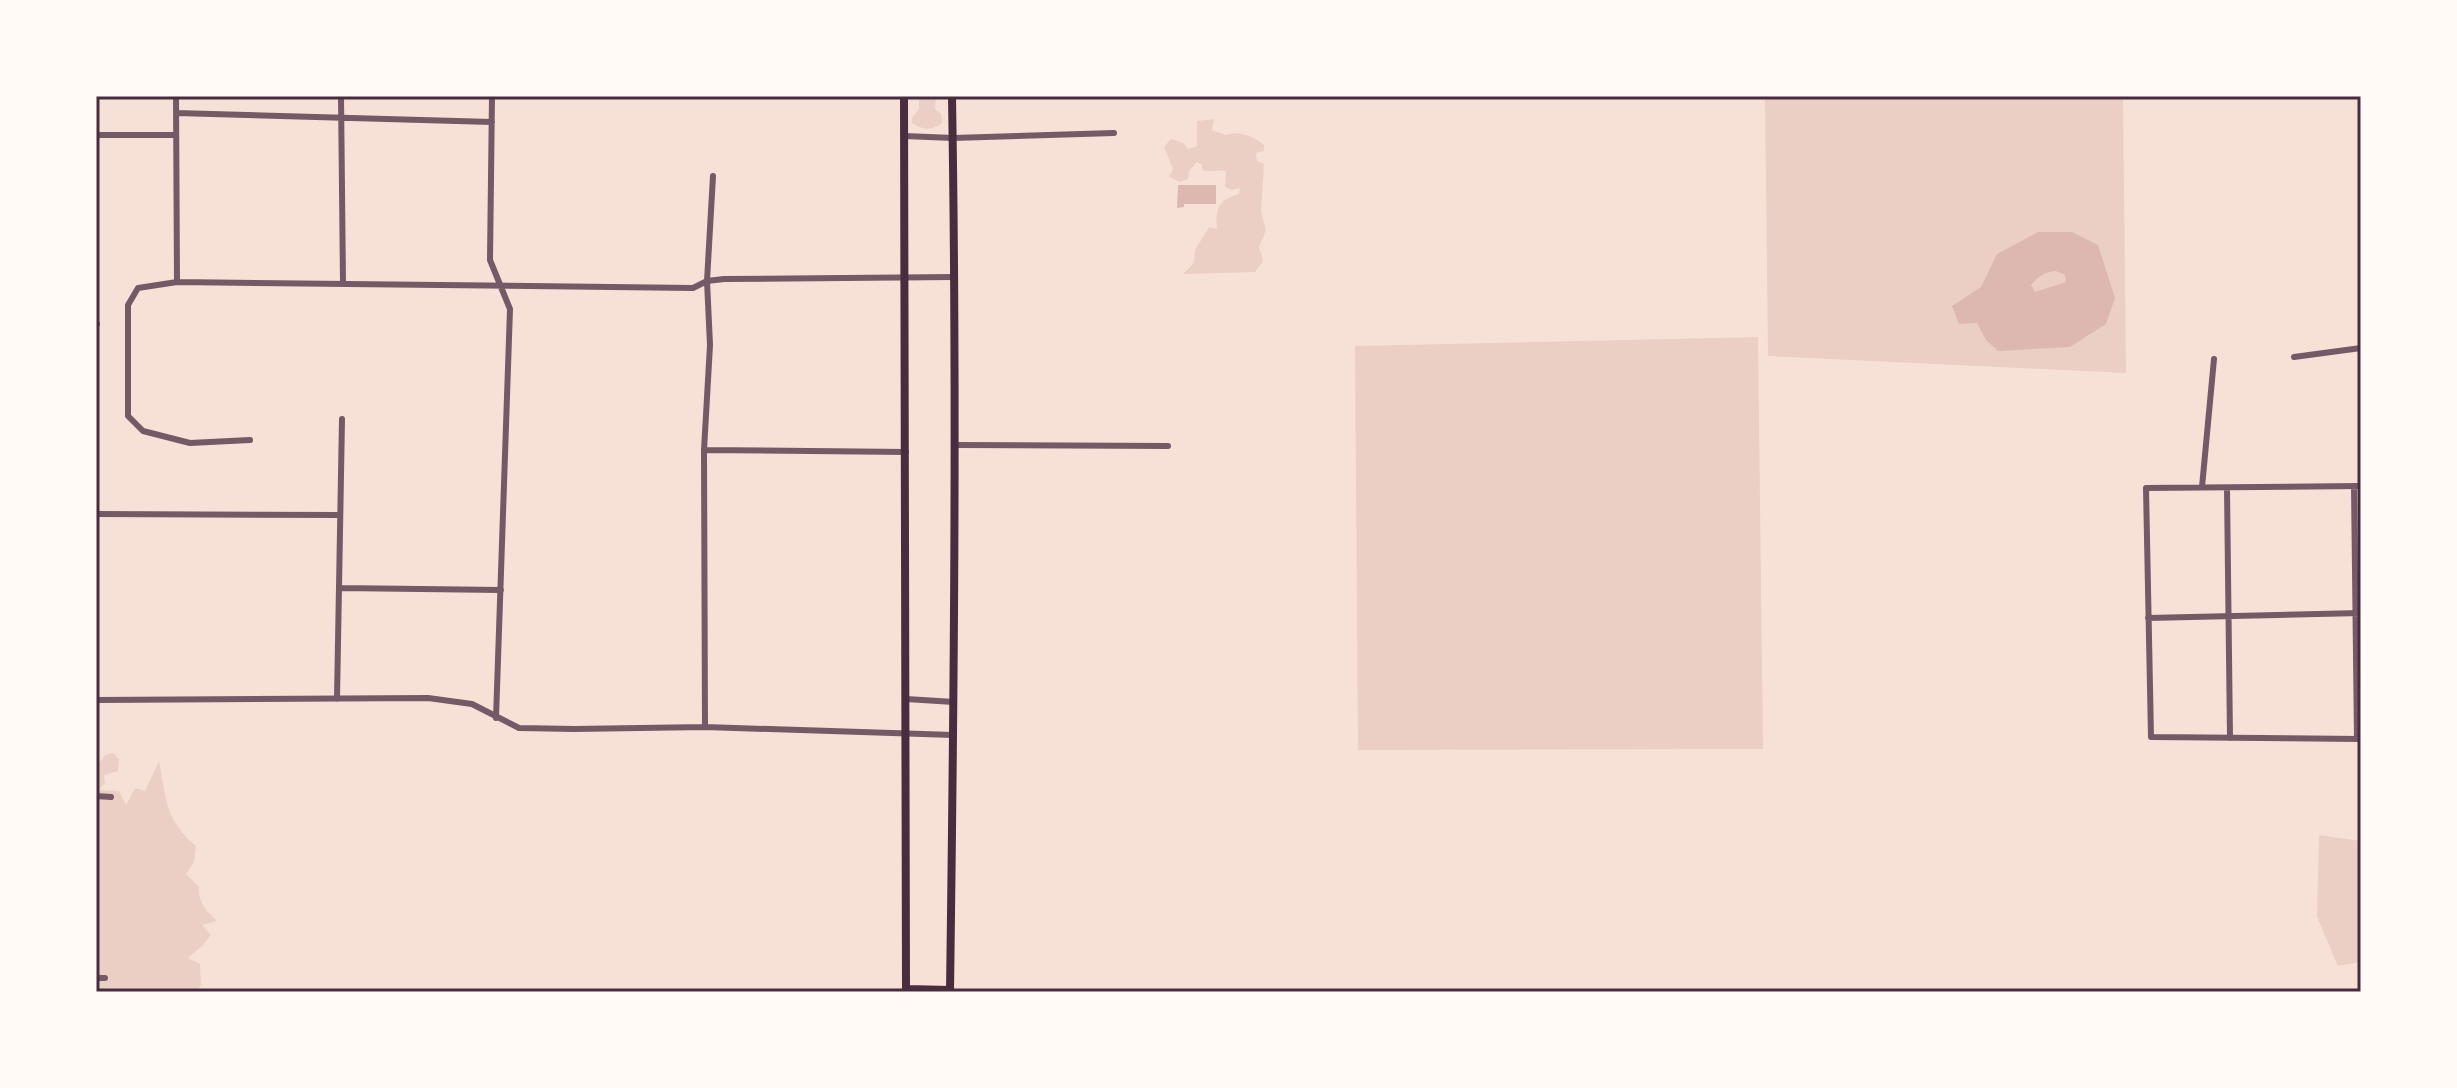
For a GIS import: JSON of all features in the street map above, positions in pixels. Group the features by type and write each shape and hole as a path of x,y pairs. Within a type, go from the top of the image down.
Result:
{"main road":[{"path":"904,96 906,991 950,991 954,702 952,96"}],"street":[{"path":"176,96 177,282"},
{"path":"341,96 343,283"},
{"path":"492,96 490,260 510,309 496,718"},
{"path":"176,113 492,122"},
{"path":"904,136 953,138 1114,133"},
{"path":"96,135 176,135"},
{"path":"705,727 704,450 710,345 707,281 713,176"},
{"path":"250,440 190,443 143,431 128,416 128,305 138,288 177,282 693,288 707,281 954,277"},
{"path":"2294,357 2361,348"},
{"path":"2202,487 2214,359"},
{"path":"337,699 342,419"},
{"path":"954,445 1168,446"},
{"path":"704,450 906,452"},
{"path":"2358,486 2359,739 2151,737 2146,488 2202,487 2358,486"},
{"path":"2227,489 2230,738"},
{"path":"96,514 340,515"},
{"path":"339,588 501,590"},
{"path":"2148,618 2359,613"},
{"path":"96,700 428,698 472,704 519,728 705,727 953,735"},
{"path":"906,699 954,702"},
{"path":"96,796 111,797"},
{"path":"96,978 105,978"}],"shaded area":[{"path":"919,96 936,96 935,109 941,114 942,123 927,129 912,123 919,109"},
{"path":"1765,96 2123,96 2126,373 1768,356"},
{"path":"1214,119 1212,130 1226,135 1246,135 1264,145 1264,151 1256,153 1257,161 1264,164 1261,212 1266,230 1259,247 1263,261 1255,272 1183,274 1194,263 1195,250 1209,227 1217,229 1220,206 1239,194 1240,188 1232,190 1225,187 1226,171 1202,170 1202,165 1197,162 1189,171 1188,179 1180,182 1169,177 1173,169 1164,147 1171,139 1183,143 1188,149 1197,146 1197,121"},
{"path":"1178,185 1216,185 1216,204 1184,204 1184,207 1177,208"},
{"path":"2038,232 2072,232 2098,245 2115,298 2106,324 2070,347 1998,351 1986,340 1977,323 1959,324 1952,306 1981,287 1997,254","holes":["2048,272 2065,275 2066,282 2035,292 2031,285"]},
{"path":"1758,337 1763,749 1358,750 1355,346"},
{"path":"113,753 119,759 118,771 104,775 105,783 98,790 119,791 126,805 135,788 145,791 159,761 168,808 178,827 196,846 194,862 186,874 199,887 201,902 217,921 202,925 211,935 188,958 200,964 201,985 195,992 96,992 96,925 99,916 96,891 96,763"},
{"path":"2319,835 2361,841 2361,962 2338,966 2317,917"}]}
